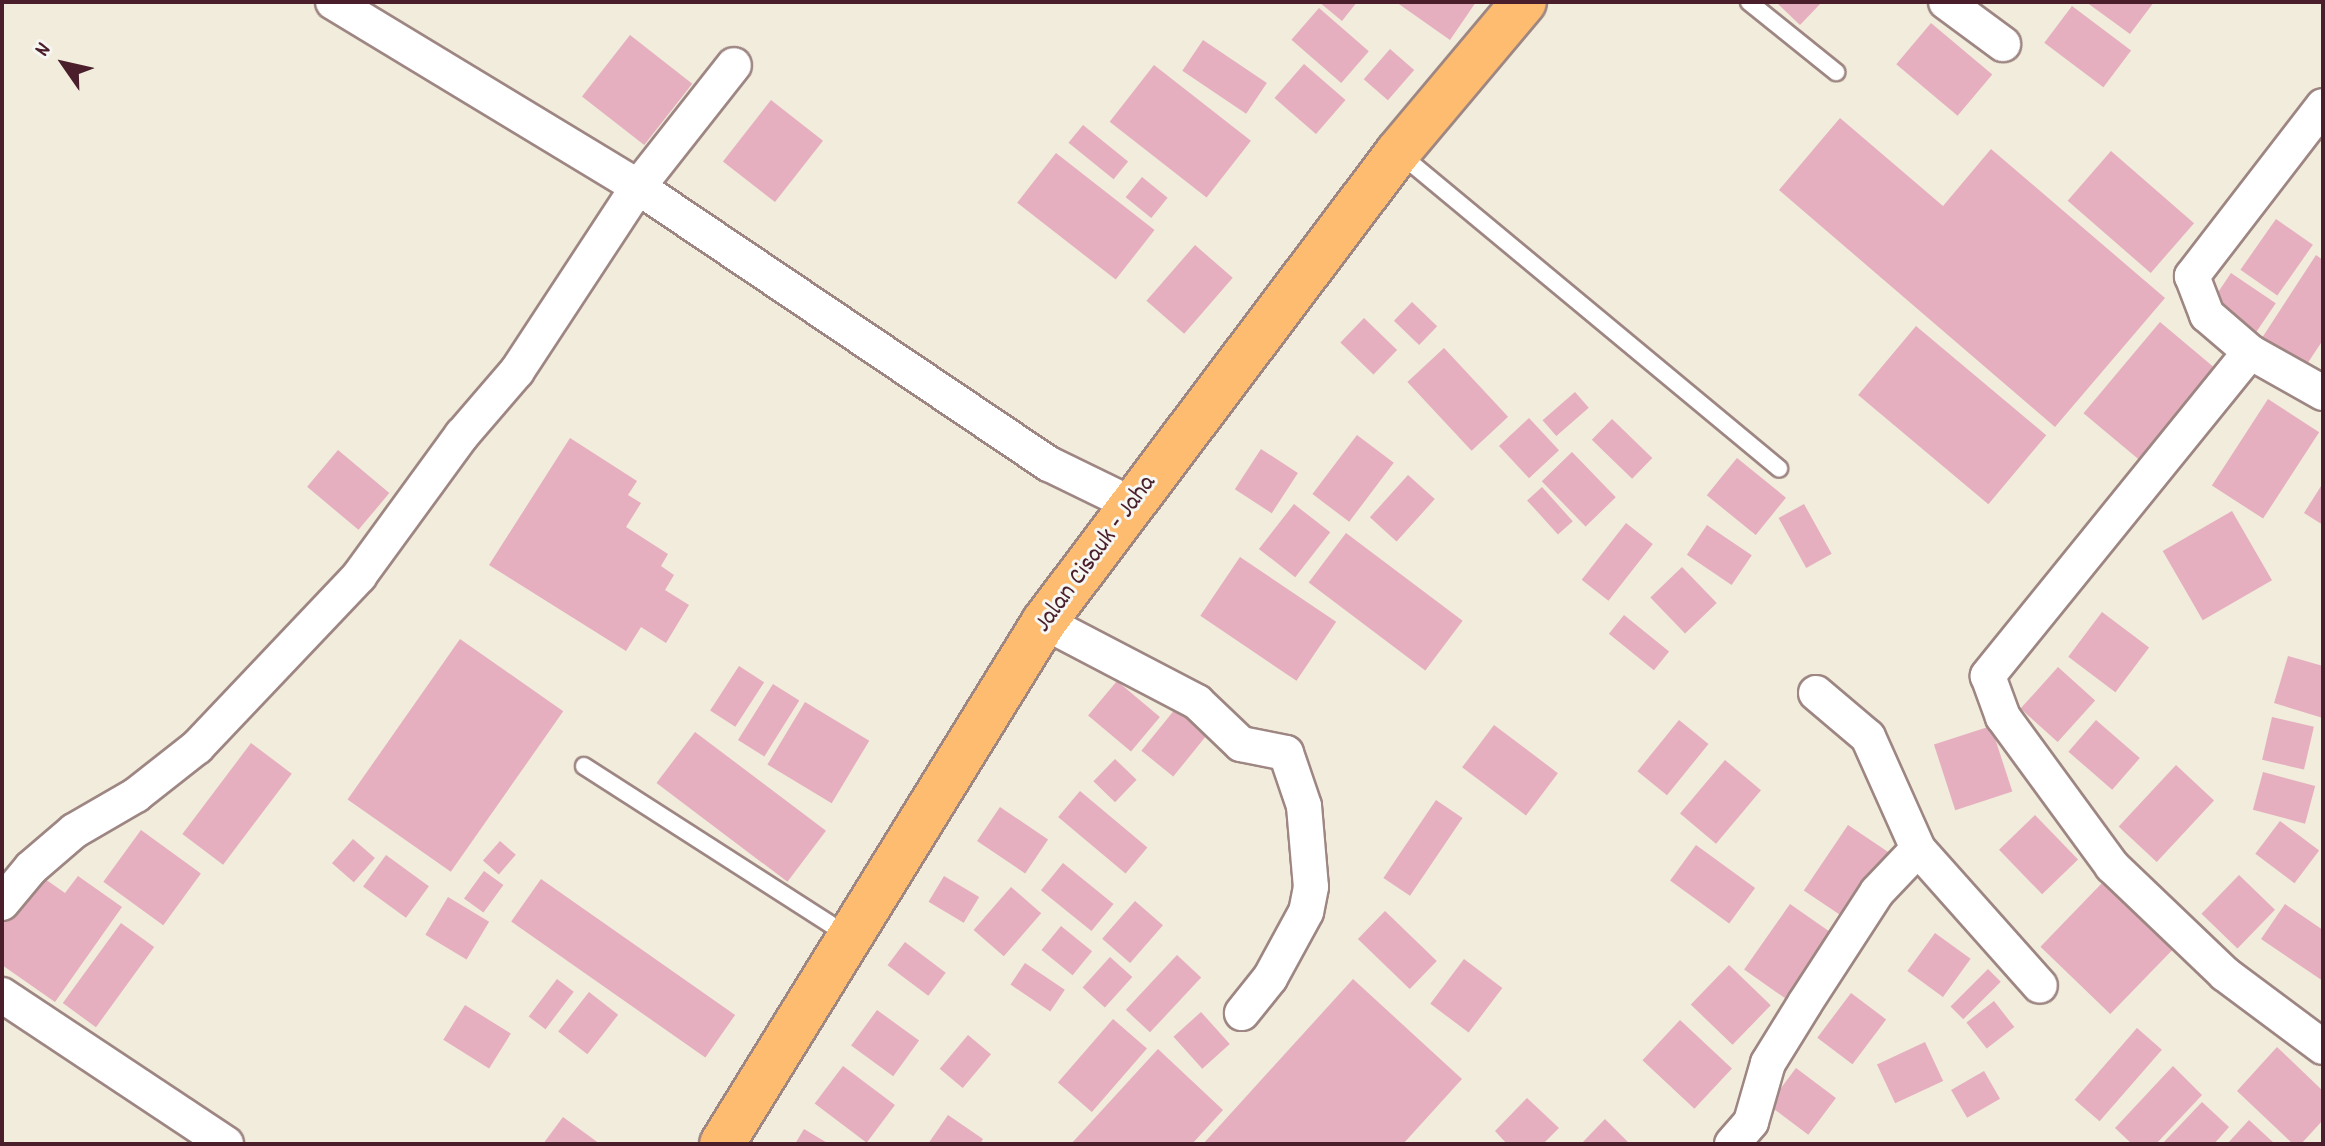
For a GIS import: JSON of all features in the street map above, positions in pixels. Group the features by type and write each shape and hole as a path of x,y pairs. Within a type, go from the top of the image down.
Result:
{"main road":[{"name":"Jalan Cisauk - Jaha","path":"722,1144 1044,622 1398,152 1524,2"}],"street":[{"path":"333,2 638,187 1049,464 1131,504"},
{"path":"1946,2 2003,44"},
{"path":"2,903 31,868 74,831 136,795 197,747 359,576 462,435 517,371 638,187 734,65"},
{"path":"2323,106 2192,276 2207,315 2250,352 2323,393"},
{"path":"2250,352 1988,676 2003,717 2112,866 2225,974 2323,1047"},
{"path":"1044,622 1197,702 1241,744 1286,753 1304,806 1311,887 1299,926 1270,978 1242,1013"},
{"path":"1816,693 1868,737 1918,849 2040,986"},
{"path":"1732,1144 1751,1122 1768,1063 1805,1003 1877,892 1918,849"},
{"path":"2,995 226,1144"}],"lane":[{"path":"1749,2 1836,72"},
{"path":"1398,152 1779,468"},
{"path":"584,766 848,936"}],"building":[{"path":"1319,2 1357,2 1342,21"},
{"path":"1396,2 1476,2 1450,40"},
{"path":"1776,2 1822,2 1800,25"},
{"path":"2086,2 2154,2 2130,34"},
{"path":"2072,6 2131,51 2103,87 2044,43"},
{"path":"1319,8 1369,51 1341,83 1291,40"},
{"path":"1931,23 1992,74 1958,116 1896,64"},
{"path":"630,35 692,84 644,145 582,96"},
{"path":"1203,40 1267,83 1246,114 1182,71"},
{"path":"1390,49 1414,70 1388,100 1364,79"},
{"path":"1304,64 1346,100 1316,134 1274,98"},
{"path":"1154,65 1251,141 1207,197 1110,122"},
{"path":"771,100 823,141 775,202 723,161"},
{"path":"1840,118 1943,206 1991,149 2165,298 2055,427 1779,190"},
{"path":"1083,125 1128,162 1114,179 1069,143"},
{"path":"2111,151 2194,223 2151,273 2068,201"},
{"path":"1056,153 1155,230 1116,280 1017,203"},
{"path":"1142,177 1168,198 1151,218 1126,197"},
{"path":"2276,219 2313,245 2277,296 2240,270"},
{"path":"1195,245 1233,278 1184,334 1146,301"},
{"path":"2316,255 2323,260 2323,340 2303,370 2260,341"},
{"path":"2231,273 2276,303 2253,336 2209,306"},
{"path":"1412,302 1437,326 1419,345 1394,321"},
{"path":"1364,318 1397,350 1373,374 1340,342"},
{"path":"2160,322 2217,370 2141,461 2084,413"},
{"path":"1916,326 2046,435 1988,504 1858,395"},
{"path":"1444,348 1508,417 1472,451 1407,382"},
{"path":"1575,392 1589,408 1556,436 1543,420"},
{"path":"2268,399 2319,432 2263,519 2212,485"},
{"path":"1529,418 1559,450 1529,478 1499,446"},
{"path":"1612,419 1652,458 1632,479 1592,440"},
{"path":"1357,435 1394,463 1349,522 1312,494"},
{"path":"570,438 637,481 628,495 641,503 626,527 668,554 661,566 674,575 665,590 689,605 666,643 641,627 626,651 489,565"},
{"path":"1261,449 1298,473 1272,513 1235,489"},
{"path":"338,450 389,493 358,530 307,487"},
{"path":"1572,452 1616,497 1586,526 1542,481"},
{"path":"1737,458 1786,498 1756,535 1707,495"},
{"path":"1408,475 1435,499 1397,541 1370,517"},
{"path":"2323,483 2323,525 2304,513"},
{"path":"1542,487 1573,521 1558,535 1527,500"},
{"path":"1294,504 1330,532 1295,577 1259,549"},
{"path":"1804,504 1832,554 1806,568 1779,518"},
{"path":"2232,511 2272,580 2203,620 2163,551"},
{"path":"1626,523 1653,544 1608,601 1582,580"},
{"path":"1707,525 1752,555 1732,585 1687,555"},
{"path":"1346,533 1463,621 1425,670 1309,583"},
{"path":"1240,557 1336,622 1296,681 1200,616"},
{"path":"1682,567 1717,603 1685,634 1650,598"},
{"path":"2102,612 2149,648 2115,692 2068,657"},
{"path":"1624,615 1669,652 1654,670 1609,634"},
{"path":"460,639 563,711 451,872 348,800"},
{"path":"2288,656 2323,666 2323,718 2274,703"},
{"path":"739,666 764,682 735,727 710,710"},
{"path":"2058,667 2095,700 2058,742 2021,709"},
{"path":"1117,681 1160,717 1131,751 1088,715"},
{"path":"773,684 799,700 764,756 738,740"},
{"path":"805,702 869,741 832,803 767,765"},
{"path":"1176,708 1208,734 1173,777 1141,751"},
{"path":"2272,717 2314,727 2304,770 2262,760"},
{"path":"1679,720 1709,744 1667,795 1637,771"},
{"path":"2096,720 2140,758 2112,790 2068,752"},
{"path":"1494,725 1558,773 1526,815 1462,767"},
{"path":"1991,726 2012,792 1955,810 1934,745"},
{"path":"695,732 826,831 787,882 656,783"},
{"path":"251,743 292,774 223,865 182,834"},
{"path":"1115,759 1137,780 1115,802 1093,781"},
{"path":"1725,760 1761,790 1716,844 1680,814"},
{"path":"2176,765 2214,800 2157,862 2119,826"},
{"path":"2263,772 2315,786 2305,824 2253,810"},
{"path":"1080,791 1147,848 1126,874 1058,817"},
{"path":"1436,800 1463,818 1410,896 1383,878"},
{"path":"1000,807 1048,839 1025,873 977,841"},
{"path":"2035,815 2078,860 2042,894 1999,850"},
{"path":"2280,821 2319,850 2294,883 2255,854"},
{"path":"1848,825 1895,857 1851,922 1804,890"},
{"path":"141,830 201,873 163,925 103,882"},
{"path":"353,839 375,858 354,882 332,863"},
{"path":"500,841 516,855 499,874 483,861"},
{"path":"1696,845 1755,888 1729,924 1670,881"},
{"path":"386,855 429,886 406,918 363,887"},
{"path":"1063,863 1114,904 1091,931 1041,890"},
{"path":"484,871 503,885 483,913 464,899"},
{"path":"35,872 65,893 78,876 122,907 55,1002 2,965 2,919"},
{"path":"2239,875 2275,910 2237,949 2201,914"},
{"path":"944,876 979,897 964,923 929,902"},
{"path":"541,879 735,1015 705,1058 511,922"},
{"path":"2103,882 2173,949 2110,1014 2040,947"},
{"path":"1011,887 1041,913 1004,956 974,930"},
{"path":"448,897 489,922 466,959 425,935"},
{"path":"1135,901 1163,925 1130,963 1102,939"},
{"path":"1790,904 1833,934 1787,999 1744,970"},
{"path":"2285,904 2323,930 2323,981 2261,939"},
{"path":"1385,911 1437,961 1410,989 1358,939"},
{"path":"121,923 154,947 96,1027 63,1003"},
{"path":"1061,926 1092,951 1073,975 1041,950"},
{"path":"1935,933 1971,959 1943,997 1907,971"},
{"path":"905,942 946,973 928,996 888,965"},
{"path":"1177,955 1201,978 1150,1032 1126,1010"},
{"path":"1110,957 1132,977 1105,1008 1083,987"},
{"path":"1464,959 1502,988 1469,1033 1430,1004"},
{"path":"1025,963 1065,990 1050,1011 1010,985"},
{"path":"1729,965 1771,1005 1733,1045 1691,1005"},
{"path":"1988,969 2001,982 1963,1019 1951,1006"},
{"path":"557,979 574,992 545,1029 529,1017"},
{"path":"1353,979 1462,1079 1403,1144 1203,1144"},
{"path":"589,992 618,1015 587,1054 558,1031"},
{"path":"1851,993 1886,1019 1852,1064 1817,1038"},
{"path":"1994,1001 2014,1027 1987,1049 1966,1023"},
{"path":"465,1005 511,1034 489,1068 443,1040"},
{"path":"877,1010 919,1041 893,1076 851,1046"},
{"path":"1201,1012 1230,1044 1202,1069 1174,1037"},
{"path":"1113,1019 1147,1049 1092,1112 1058,1082"},
{"path":"1680,1020 1732,1068 1694,1109 1642,1060"},
{"path":"2137,1028 2162,1050 2100,1121 2075,1100"},
{"path":"968,1035 991,1054 963,1088 940,1069"},
{"path":"1925,1042 1943,1081 1895,1103 1877,1064"},
{"path":"2277,1047 2323,1091 2323,1120 2301,1144 2293,1144 2237,1091"},
{"path":"1158,1049 1223,1110 1192,1144 1071,1144"},
{"path":"843,1066 895,1105 867,1143 815,1104"},
{"path":"2173,1066 2202,1095 2156,1144 2132,1144 2115,1128"},
{"path":"1796,1068 1836,1098 1808,1135 1768,1105"},
{"path":"1984,1071 2000,1099 1967,1118 1951,1090"},
{"path":"1527,1098 1559,1128 1543,1144 1507,1144 1495,1131"},
{"path":"2202,1102 2229,1127 2214,1144 2162,1144"},
{"path":"948,1115 983,1139 980,1144 928,1144"},
{"path":"563,1117 600,1144 543,1144"},
{"path":"1605,1119 1630,1144 1581,1144"},
{"path":"2249,1120 2275,1144 2227,1144"},
{"path":"804,1129 829,1144 795,1144"}]}
